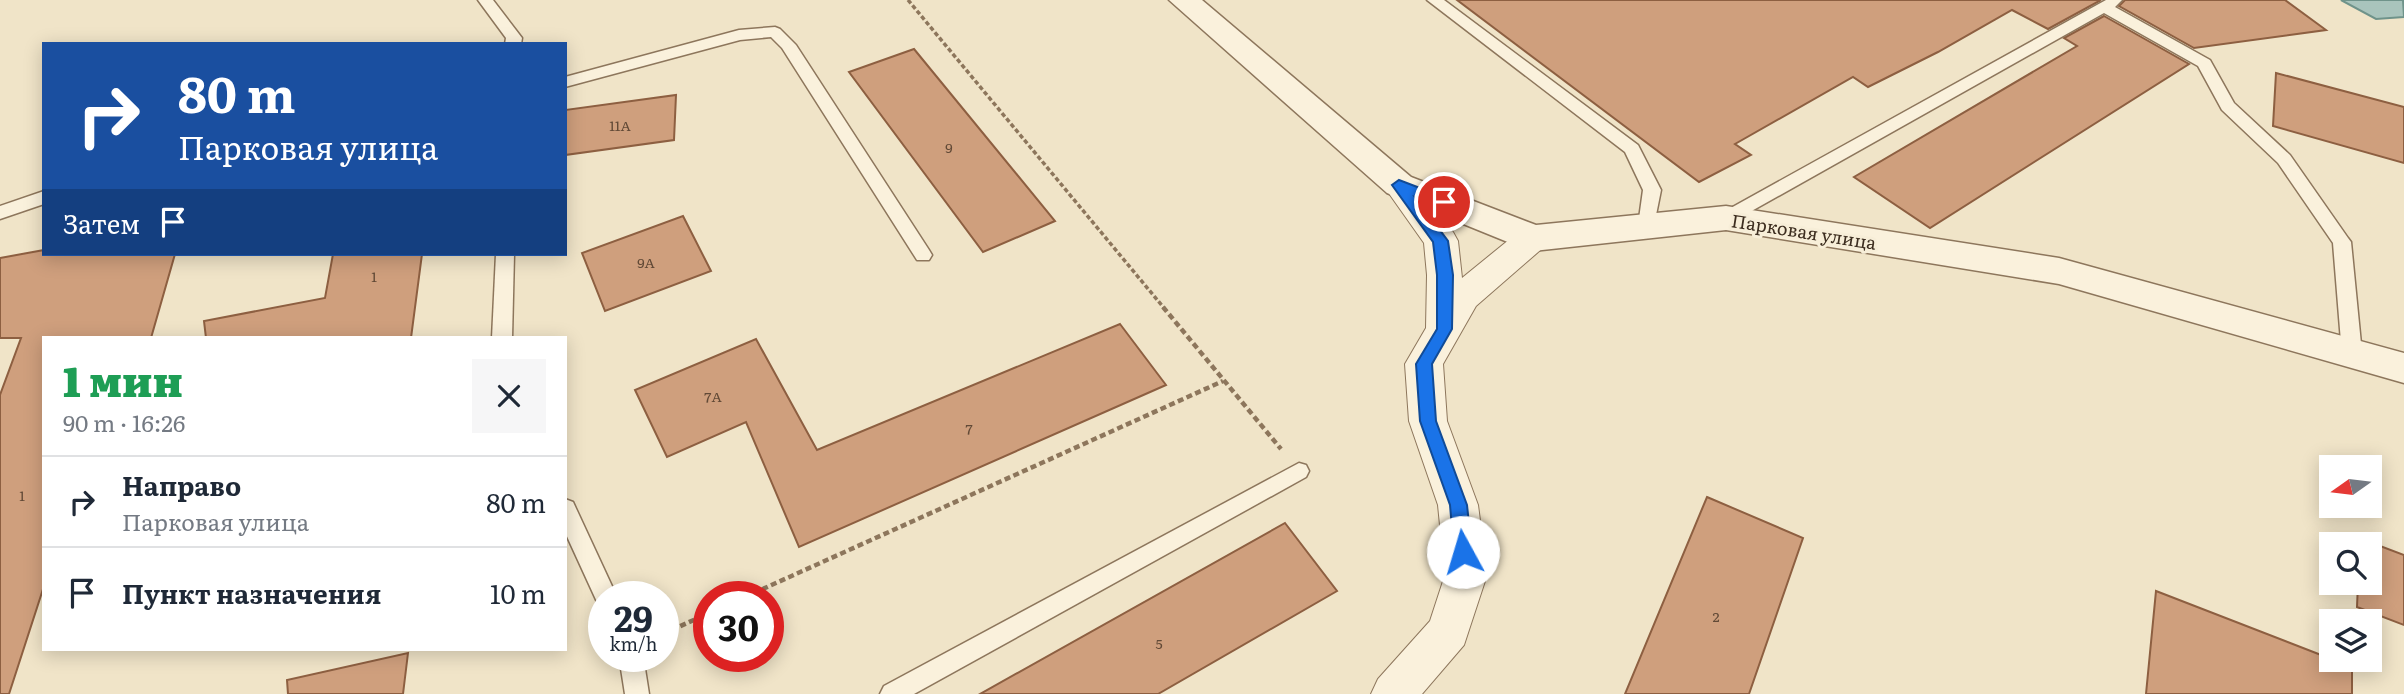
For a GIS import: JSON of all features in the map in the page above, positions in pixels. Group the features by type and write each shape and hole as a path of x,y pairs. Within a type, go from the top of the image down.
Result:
{"street":[{"name":"Парковая улица","path":"1184,0 1399,185 1533,237 1726,218 2059,271 2404,368"},
{"path":"1399,185 1441,241 1445,275 1444,329"},
{"path":"1394,694 1449,631 1466,575 1458,505 1428,421 1424,364 1462,297 1533,237"}],"lane":[{"path":"485,0 514,38 513,42"},
{"path":"1434,0 1632,149 1652,190 1647,226"},
{"path":"1726,218 2110,3 2204,63 2228,106 2284,159 2342,242 2352,354"},
{"path":"567,81 739,35 775,32 789,45 923,255"},
{"path":"0,213 42,198"},
{"path":"502,336 505,256"},
{"path":"892,694 1299,471"},
{"path":"567,512 599,581"},
{"path":"634,672 637,694"}],"path":[{"path":"908,0 1299,471"},
{"path":"780,581 1223,381"}],"water":[{"path":"2341,0 2403,0 2404,17 2376,19"}],"building":[{"path":"1457,0 2101,0 2048,29 2012,10 1938,52 1868,87 1853,77 1735,144 1751,155 1699,182"},
{"path":"2125,0 2285,0 2326,30 2194,48 2119,6"},
{"path":"2104,16 2189,64 1930,228 1854,177 2077,46 2064,38"},
{"path":"914,49 1055,221 983,252 849,72"},
{"path":"2276,73 2404,107 2404,163 2273,126"},
{"path":"676,95 674,140 567,155 567,110"},
{"path":"683,216 711,271 605,311 582,253"},
{"path":"42,250 42,256 174,256 152,336 42,336 42,592 9,694 0,694 0,395 21,338 0,338 0,258"},
{"path":"333,256 422,256 411,336 206,336 204,321 325,298"},
{"path":"1120,324 1166,385 799,547 746,422 667,457 635,390 756,339 817,450"},
{"path":"1707,497 1803,538 1749,694 1625,694"},
{"path":"1285,523 1337,591 1158,694 980,694"},
{"path":"2382,547 2404,555 2404,625 2382,617 2382,609 2357,607 2358,595 2382,595"},
{"path":"2156,591 2319,654 2319,672 2352,672 2352,694 2146,694"},
{"path":"408,653 403,694 288,694 287,680"}],"route":[{"path":"1444,202 1399,185 1441,241 1445,275 1444,329 1424,364 1428,421 1458,505 1463,552"}]}
